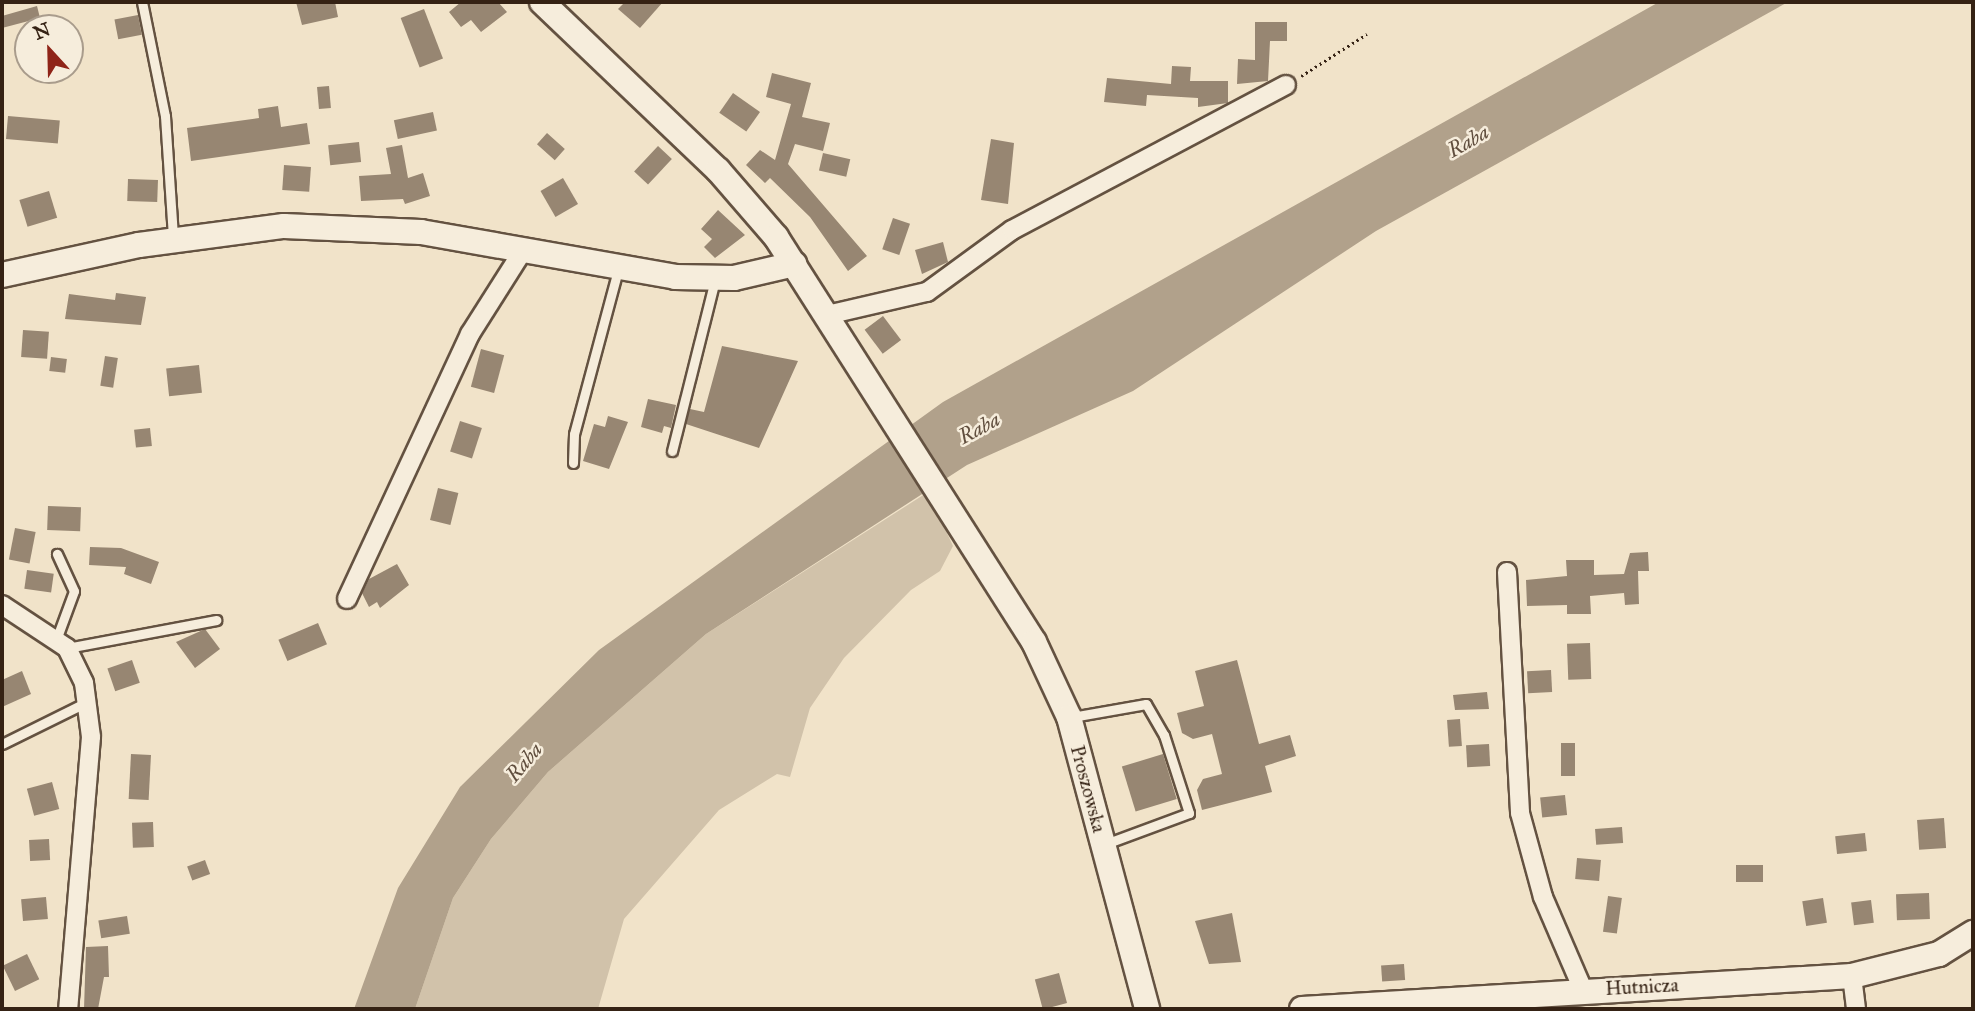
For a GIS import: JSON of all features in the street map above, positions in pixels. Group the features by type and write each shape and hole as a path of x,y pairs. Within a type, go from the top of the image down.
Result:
{"street":[{"name":"Proszowska","path":"542,2 718,170 794,264 996,582 1069,717 1147,1009"},
{"path":"827,315 927,292 1012,230 1286,85"},
{"path":"2,275 173,239 255,228 366,229 522,252 618,270 715,278 794,264"},
{"path":"347,599 470,334 522,252"},
{"path":"1507,572 1520,813 1543,897 1583,990"},
{"path":"2,605 62,644 87,702 91,737 68,1009"},
{"name":"Hutnicza","path":"1302,1009 1583,990 1852,976 1939,954 1973,933"},
{"path":"1852,976 1856,1009"}],"lane":[{"path":"142,2 165,116 173,239"},
{"path":"573,463 573,434 618,270"},
{"path":"672,451 715,278"},
{"path":"57,554 74,591 62,644 216,620"},
{"path":"2,744 87,702"},
{"path":"1069,717 1146,705 1164,735 1189,813 1103,844"}],"path":[{"path":"1286,85 1367,34"}],"shaded area":[{"path":"928,492 953,546 940,571 911,590 844,658 810,708 790,777 777,774 719,810 624,919 598,1009 415,1009 453,898 491,839 548,772 706,634"}],"water":[{"name":"Raba","path":"1659,2 1788,2 1376,231 1133,391 967,465 706,634 548,772 491,839 453,898 415,1009 354,1009 398,888 460,787 599,650 943,402"}],"building":[{"path":"296,2 335,2 338,17 302,25"},
{"path":"461,2 498,2 507,12 481,32 471,20 461,27 449,12"},
{"path":"625,2 663,2 640,28 618,9"},
{"path":"37,6 39,14 14,14 14,25 2,28 2,16"},
{"path":"424,9 443,58 420,67 401,18"},
{"path":"138,15 142,35 118,39 114,20"},
{"path":"1255,22 1287,22 1287,41 1270,41 1268,81 1237,84 1238,59 1255,60"},
{"path":"1172,66 1191,67 1190,81 1228,81 1228,103 1198,107 1198,98 1147,95 1146,106 1104,102 1107,78 1171,84"},
{"path":"772,73 811,83 802,117 830,123 823,151 795,144 788,164 867,256 848,271 810,217 770,178 765,183 746,165 760,150 775,160 791,104 766,97"},
{"path":"329,86 331,108 319,109 317,87"},
{"path":"733,93 760,112 746,132 719,113"},
{"path":"278,106 281,127 307,123 310,144 191,161 187,128 259,118 258,109"},
{"path":"433,112 437,131 398,139 394,120"},
{"path":"8,116 60,121 58,143 6,139"},
{"path":"547,133 565,149 555,160 537,144"},
{"path":"991,139 1014,143 1008,204 981,200"},
{"path":"359,142 361,162 330,165 328,145"},
{"path":"402,145 408,178 423,173 430,196 405,204 403,199 361,201 359,176 391,174 386,148"},
{"path":"658,146 672,159 648,185 634,172"},
{"path":"823,153 850,159 846,177 819,171"},
{"path":"284,165 311,167 309,192 282,190"},
{"path":"563,178 578,204 555,217 540,191"},
{"path":"128,179 158,180 157,202 127,201"},
{"path":"49,191 57,218 28,227 19,200"},
{"path":"718,210 745,235 715,258 704,247 712,239 701,229"},
{"path":"893,218 910,224 899,255 882,249"},
{"path":"943,242 948,262 922,274 915,250"},
{"path":"116,293 146,297 141,325 65,319 69,294 115,300"},
{"path":"883,316 901,340 883,354 865,330"},
{"path":"23,330 49,332 47,359 21,357"},
{"path":"722,346 798,361 759,448 686,424 690,409 704,412"},
{"path":"481,349 504,355 494,393 471,387"},
{"path":"105,356 118,358 113,388 100,386"},
{"path":"51,357 67,359 65,373 49,371"},
{"path":"199,365 202,393 169,396 166,368"},
{"path":"648,399 676,405 671,428 664,426 662,433 641,427"},
{"path":"608,416 628,422 609,469 583,461 594,424 605,427"},
{"path":"460,421 482,428 472,459 450,451"},
{"path":"150,428 152,446 136,448 134,430"},
{"path":"438,488 458,493 450,525 430,520"},
{"path":"48,506 81,507 80,531 47,530"},
{"path":"15,528 36,532 30,563 9,559"},
{"path":"90,547 121,548 159,562 151,584 124,574 126,567 89,565"},
{"path":"1648,552 1649,571 1638,571 1639,604 1625,605 1624,593 1590,596 1591,614 1567,614 1567,605 1527,606 1526,580 1567,576 1566,560 1594,560 1594,575 1624,574 1630,553"},
{"path":"397,564 409,585 380,608 377,602 369,607 362,593 369,579"},
{"path":"27,570 54,574 51,593 24,589"},
{"path":"318,623 327,644 287,661 278,640"},
{"path":"205,629 220,649 195,668 176,642"},
{"path":"1590,643 1591,679 1568,680 1567,644"},
{"path":"132,660 140,683 115,691 107,668"},
{"path":"1237,660 1259,744 1290,735 1296,756 1265,766 1272,792 1202,810 1197,790 1203,779 1222,774 1212,734 1193,739 1182,733 1177,713 1204,706 1195,671"},
{"path":"1551,670 1552,692 1528,693 1527,671"},
{"path":"22,671 31,694 2,707 2,680"},
{"path":"1487,692 1489,709 1455,710 1453,695"},
{"path":"1460,719 1462,746 1449,747 1447,720"},
{"path":"1561,743 1575,743 1575,776 1561,776"},
{"path":"1489,744 1490,766 1467,767 1466,745"},
{"path":"131,754 151,755 149,800 129,799"},
{"path":"1163,754 1177,799 1136,812 1122,767"},
{"path":"52,782 59,809 34,816 27,789"},
{"path":"1565,795 1567,815 1542,818 1540,798"},
{"path":"1944,818 1946,848 1919,850 1917,820"},
{"path":"153,822 154,847 133,848 132,823"},
{"path":"1622,827 1623,843 1596,845 1595,829"},
{"path":"1865,833 1867,851 1837,854 1835,836"},
{"path":"49,839 50,860 30,861 29,840"},
{"path":"1577,858 1601,860 1599,881 1575,879"},
{"path":"205,860 210,874 192,881 187,866"},
{"path":"1736,865 1763,865 1763,882 1736,882"},
{"path":"1929,893 1930,919 1897,920 1896,894"},
{"path":"1608,896 1622,898 1617,934 1603,932"},
{"path":"46,897 48,919 23,921 21,899"},
{"path":"1823,898 1827,923 1806,926 1802,901"},
{"path":"1871,900 1874,923 1854,925 1851,902"},
{"path":"1232,913 1241,962 1209,964 1195,921"},
{"path":"127,916 130,934 101,938 98,921"},
{"path":"108,946 109,977 104,977 98,1009 84,1009 86,947"},
{"path":"27,954 39,979 15,991 3,966"},
{"path":"1404,964 1405,980 1382,982 1381,966"},
{"path":"1059,973 1067,1003 1043,1009 1035,979"}]}
